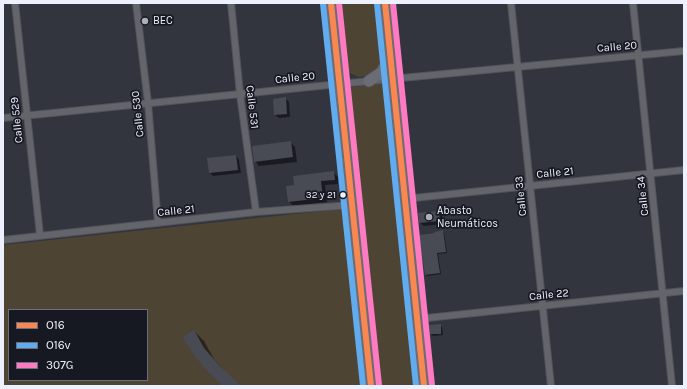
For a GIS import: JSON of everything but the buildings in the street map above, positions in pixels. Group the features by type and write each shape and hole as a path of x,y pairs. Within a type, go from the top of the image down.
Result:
{"highway":[{"path":"331,3 371,386"},
{"path":"385,3 424,386"},
{"path":"369,82 382,72 390,57"}],"street":[{"name":"Calle 529","path":"15,3 40,236"},
{"name":"Calle 530","path":"136,3 148,103 158,223"},
{"name":"Calle 531","path":"231,3 240,94 256,212"},
{"name":"Calle 33","path":"511,3 551,386"},
{"name":"Calle 34","path":"633,3 672,386"},
{"name":"Calle 20","path":"3,118 518,66 684,51"},
{"name":"Calle 21","path":"404,199 684,170"},
{"name":"Calle 21","path":"3,240 256,212 352,205"},
{"name":"Calle 22","path":"417,319 684,291"}],"shaded area":[{"path":"335,3 380,3 385,58 380,70 372,75 359,77 350,73 340,62"},
{"path":"388,83 419,386 374,386 343,88"},
{"path":"342,209 346,211 364,386 3,386 3,245"}],"transit line":[{"name":"O16","path":"331,3 371,386"},
{"name":"307G","path":"339,3 379,385"},
{"name":"O16","path":"385,3 424,386"},
{"name":"307G","path":"393,3 432,385"},
{"name":"O16v","path":"323,4 363,386"},
{"name":"O16v","path":"377,4 416,386"}],"place":[{"name":"BEC","path":"145,21"},
{"name":"32 y 21","path":"343,195"},
{"name":"Abasto Neumáticos","path":"429,217"}]}
